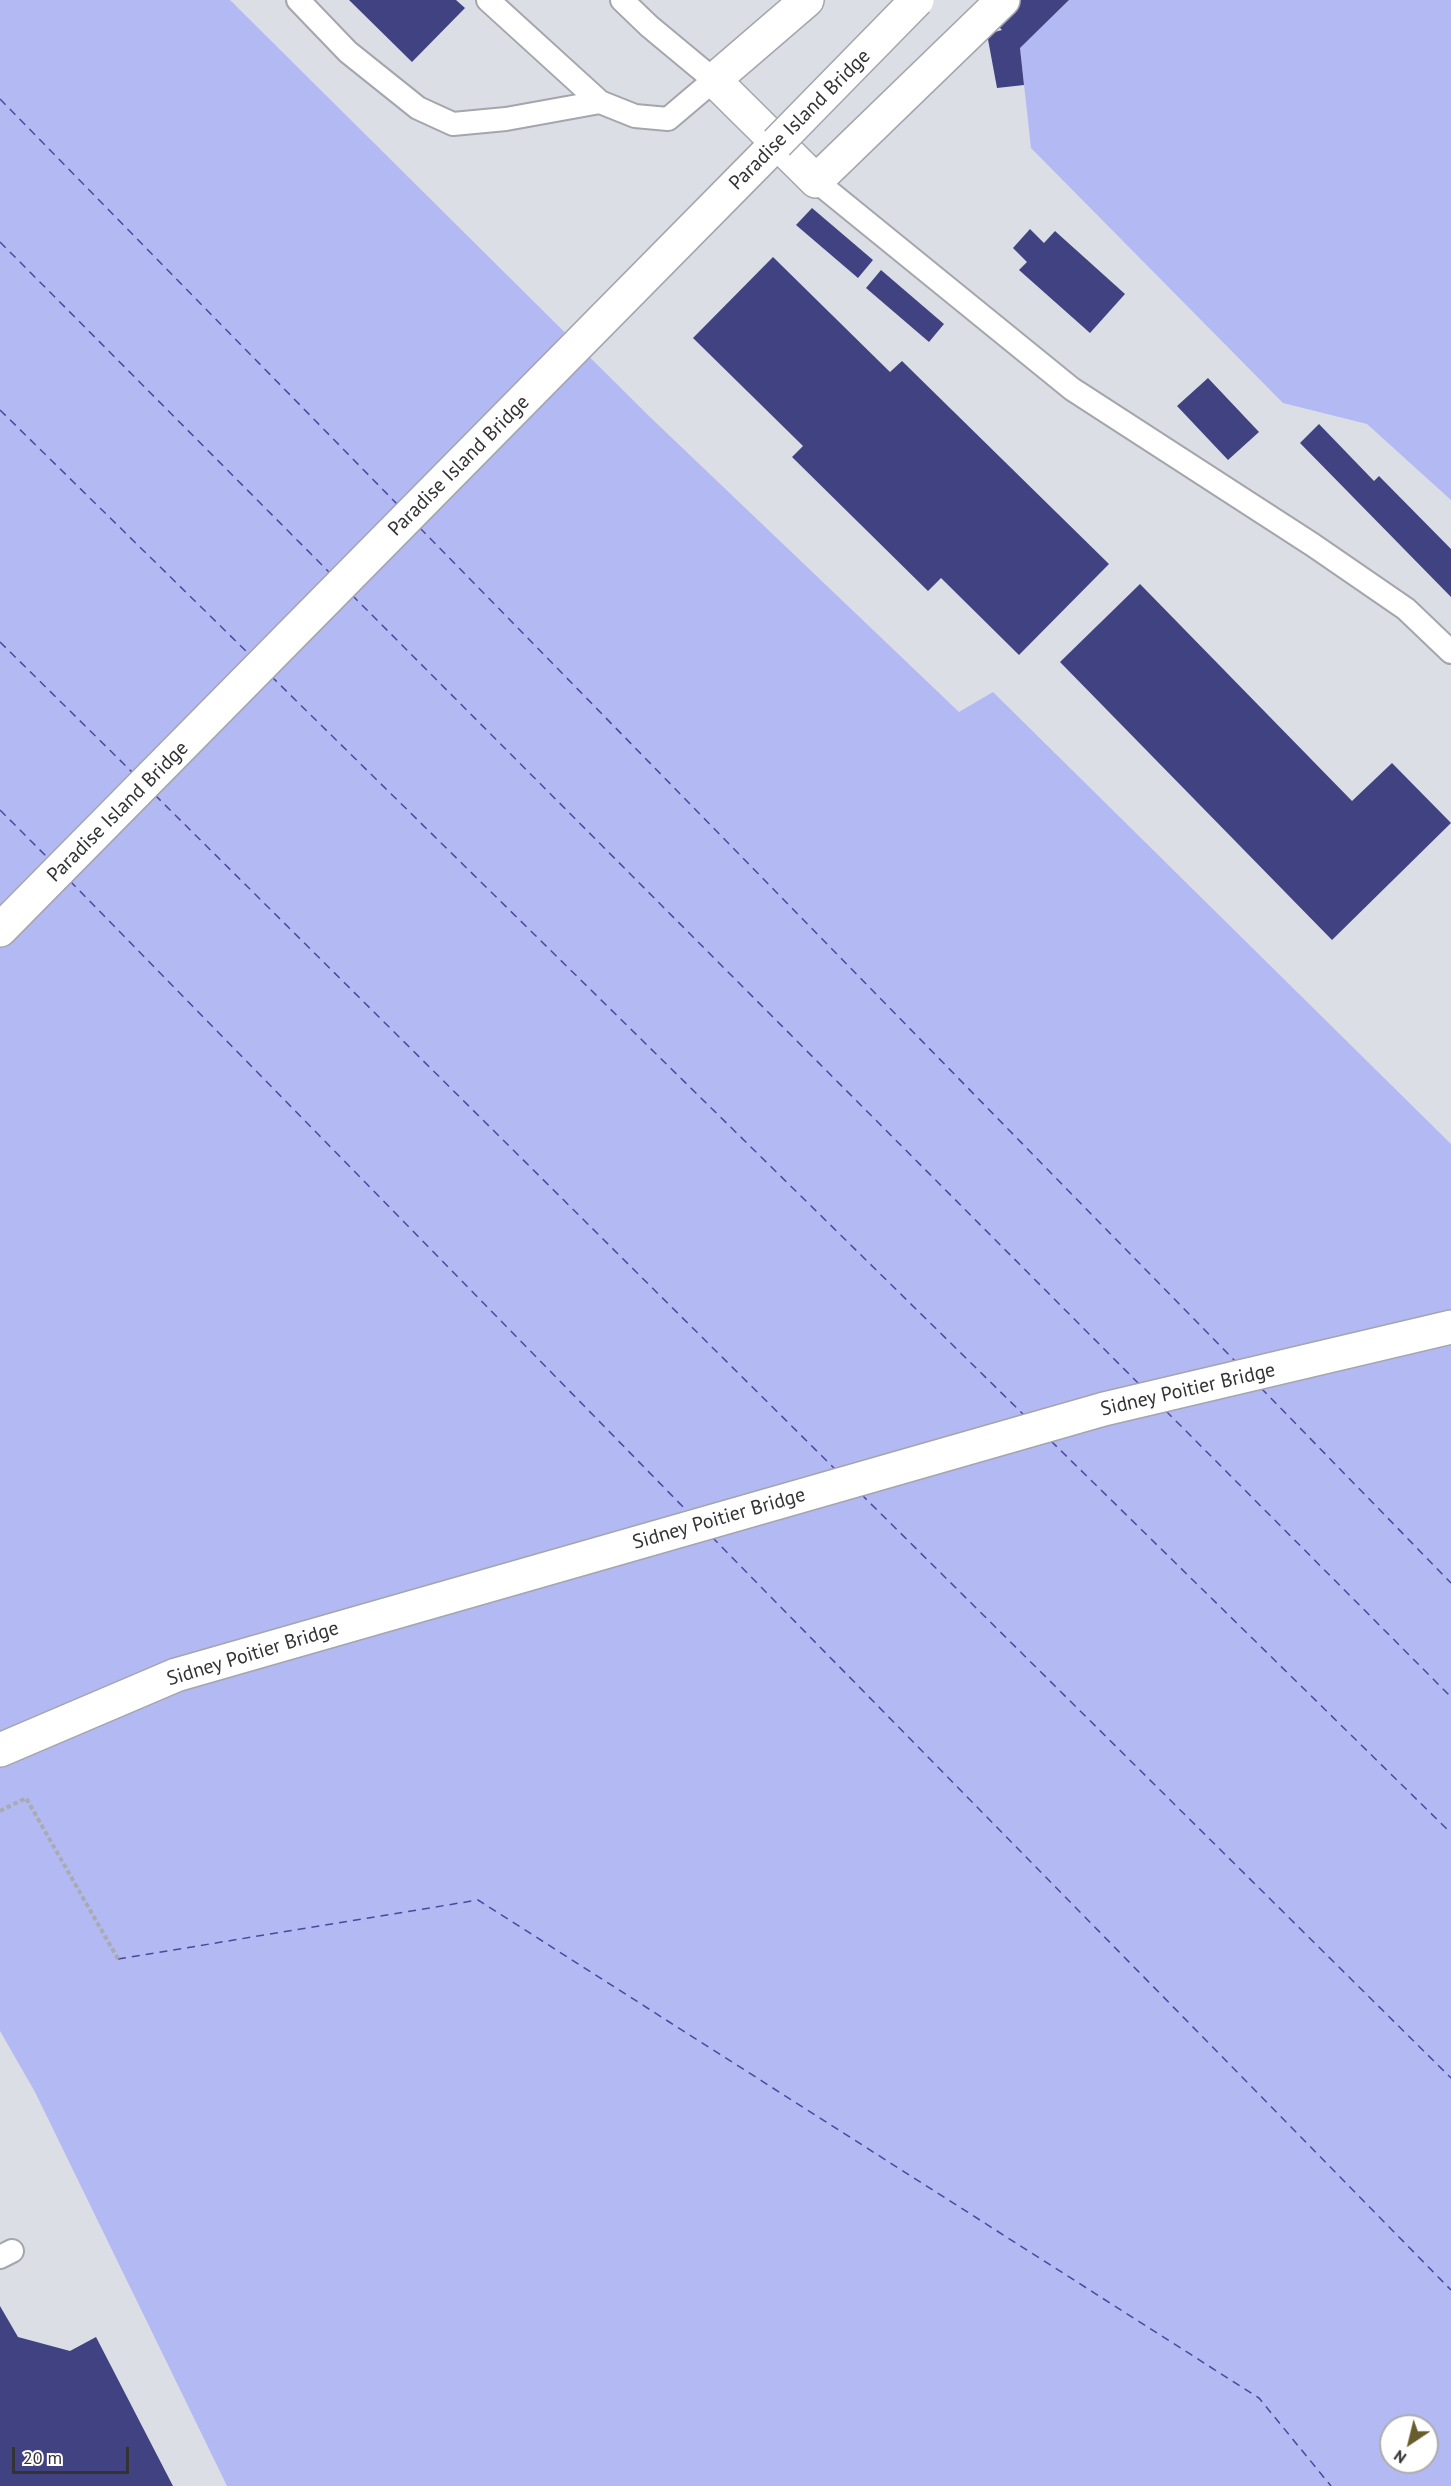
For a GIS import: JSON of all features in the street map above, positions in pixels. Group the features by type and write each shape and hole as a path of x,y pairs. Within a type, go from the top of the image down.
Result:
{"main road":[{"path":"807,0 714,80 816,180 1003,0"},
{"name":"Paradise Island Bridge","path":"0,930 917,0"},
{"name":"Sidney Poitier Bridge","path":"0,1750 176,1675 1104,1409 1451,1327"}],"lane":[{"path":"298,0 348,52 409,101 418,108 453,124 506,119 600,102"},
{"path":"488,0 600,102 635,116 668,119 714,80 649,26 622,0"},
{"path":"816,180 1072,389 1313,545 1406,609 1451,652"}],"path":[{"path":"0,1811 26,1798 118,1959"}],"water":[{"path":"0,0 230,0 651,418 959,712 993,692 1451,1144 1451,2486 227,2486 35,2092 0,2031"},
{"path":"1069,0 1451,0 1451,500 1367,424 1283,403 1031,148 1020,48"}],"building":[{"path":"349,0 456,0 465,8 412,62"},
{"path":"1013,0 1069,0 1020,48 1024,85 997,88 987,34 1002,30 993,21"},
{"path":"812,208 873,260 858,278 796,225"},
{"path":"1030,229 1044,243 1055,231 1125,294 1090,333 1019,270 1027,262 1013,248"},
{"path":"773,257 890,372 902,361 1109,564 1019,655 941,578 928,591 792,457 803,446 693,338"},
{"path":"881,270 944,324 929,342 866,288"},
{"path":"1208,378 1259,432 1228,460 1177,406"},
{"path":"1319,424 1374,481 1379,476 1451,549 1451,597 1300,443"},
{"path":"1140,584 1352,801 1392,763 1451,823 1332,940 1060,662"},
{"path":"0,2306 18,2337 70,2351 96,2337 173,2486 0,2486"}],"ferry route":[{"path":"0,99 398,505"},
{"path":"0,242 330,573"},
{"path":"0,410 249,654"},
{"path":"420,528 1235,1361"},
{"path":"352,595 1139,1384"},
{"path":"0,642 133,773"},
{"path":"271,676 1024,1415"},
{"path":"155,795 836,1470"},
{"path":"0,810 48,858"},
{"path":"70,881 688,1512"},
{"path":"1261,1388 1451,1583"},
{"path":"1166,1411 1451,1697"},
{"path":"1051,1441 1451,1833"},
{"path":"861,1494 1451,2078"},
{"path":"712,1537 1451,2290"},
{"path":"118,1959 478,1900 1259,2398 1331,2486"}]}
